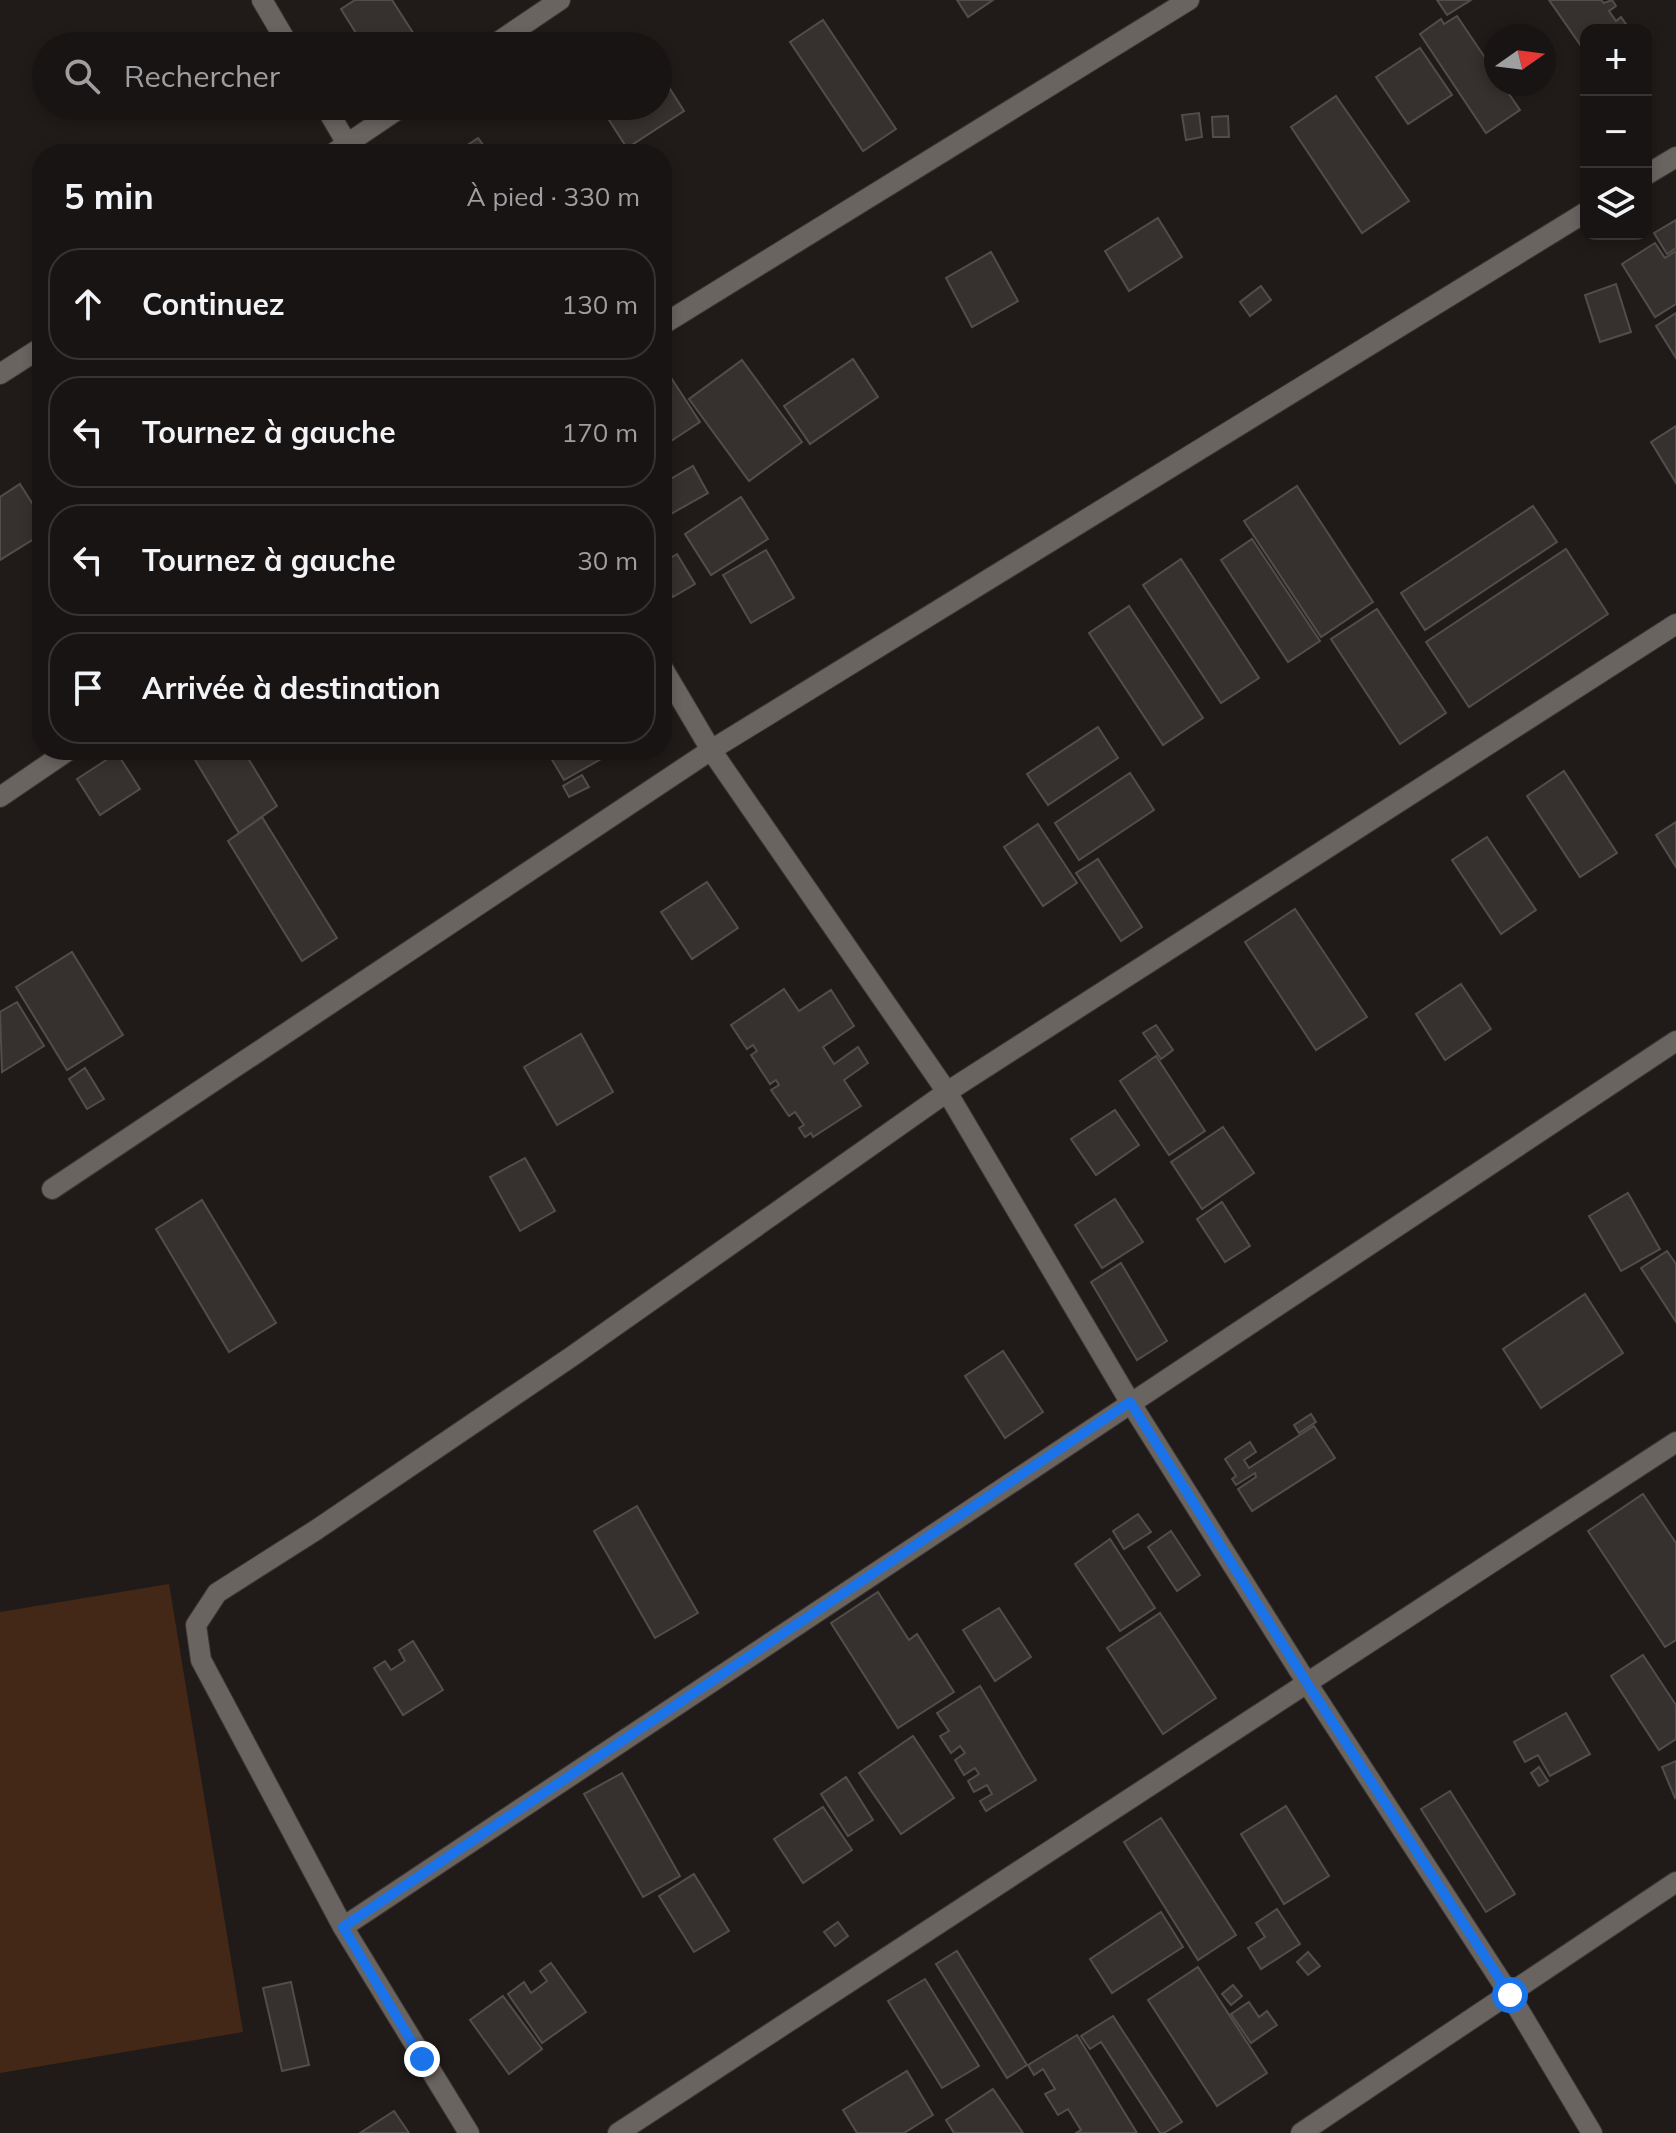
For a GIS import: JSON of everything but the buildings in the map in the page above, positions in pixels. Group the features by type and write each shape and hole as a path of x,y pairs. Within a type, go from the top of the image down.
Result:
{"street":[{"path":"262,0 281,32"},
{"path":"513,32 560,0"},
{"path":"672,319 1189,0"},
{"path":"331,120 341,144"},
{"path":"353,144 385,120"},
{"path":"1652,171 1676,157"},
{"path":"52,1189 711,750 1580,216"},
{"path":"0,374 32,353"},
{"path":"469,2133 343,1927 201,1660 196,1625 217,1593 316,1530 571,1357 947,1092 1676,624"},
{"path":"672,684 711,750 947,1092 1130,1402 1307,1683 1510,1995 1592,2133"},
{"path":"0,797 54,760"},
{"path":"343,1927 1676,1041"},
{"path":"618,2133 1676,1442"},
{"path":"1301,2133 1676,1882"}],"shaded area":[{"path":"169,1584 243,2032 0,2073 0,1612"}],"route":[{"path":"422,2059 343,1927 1130,1402 1307,1683 1510,1995"}]}
